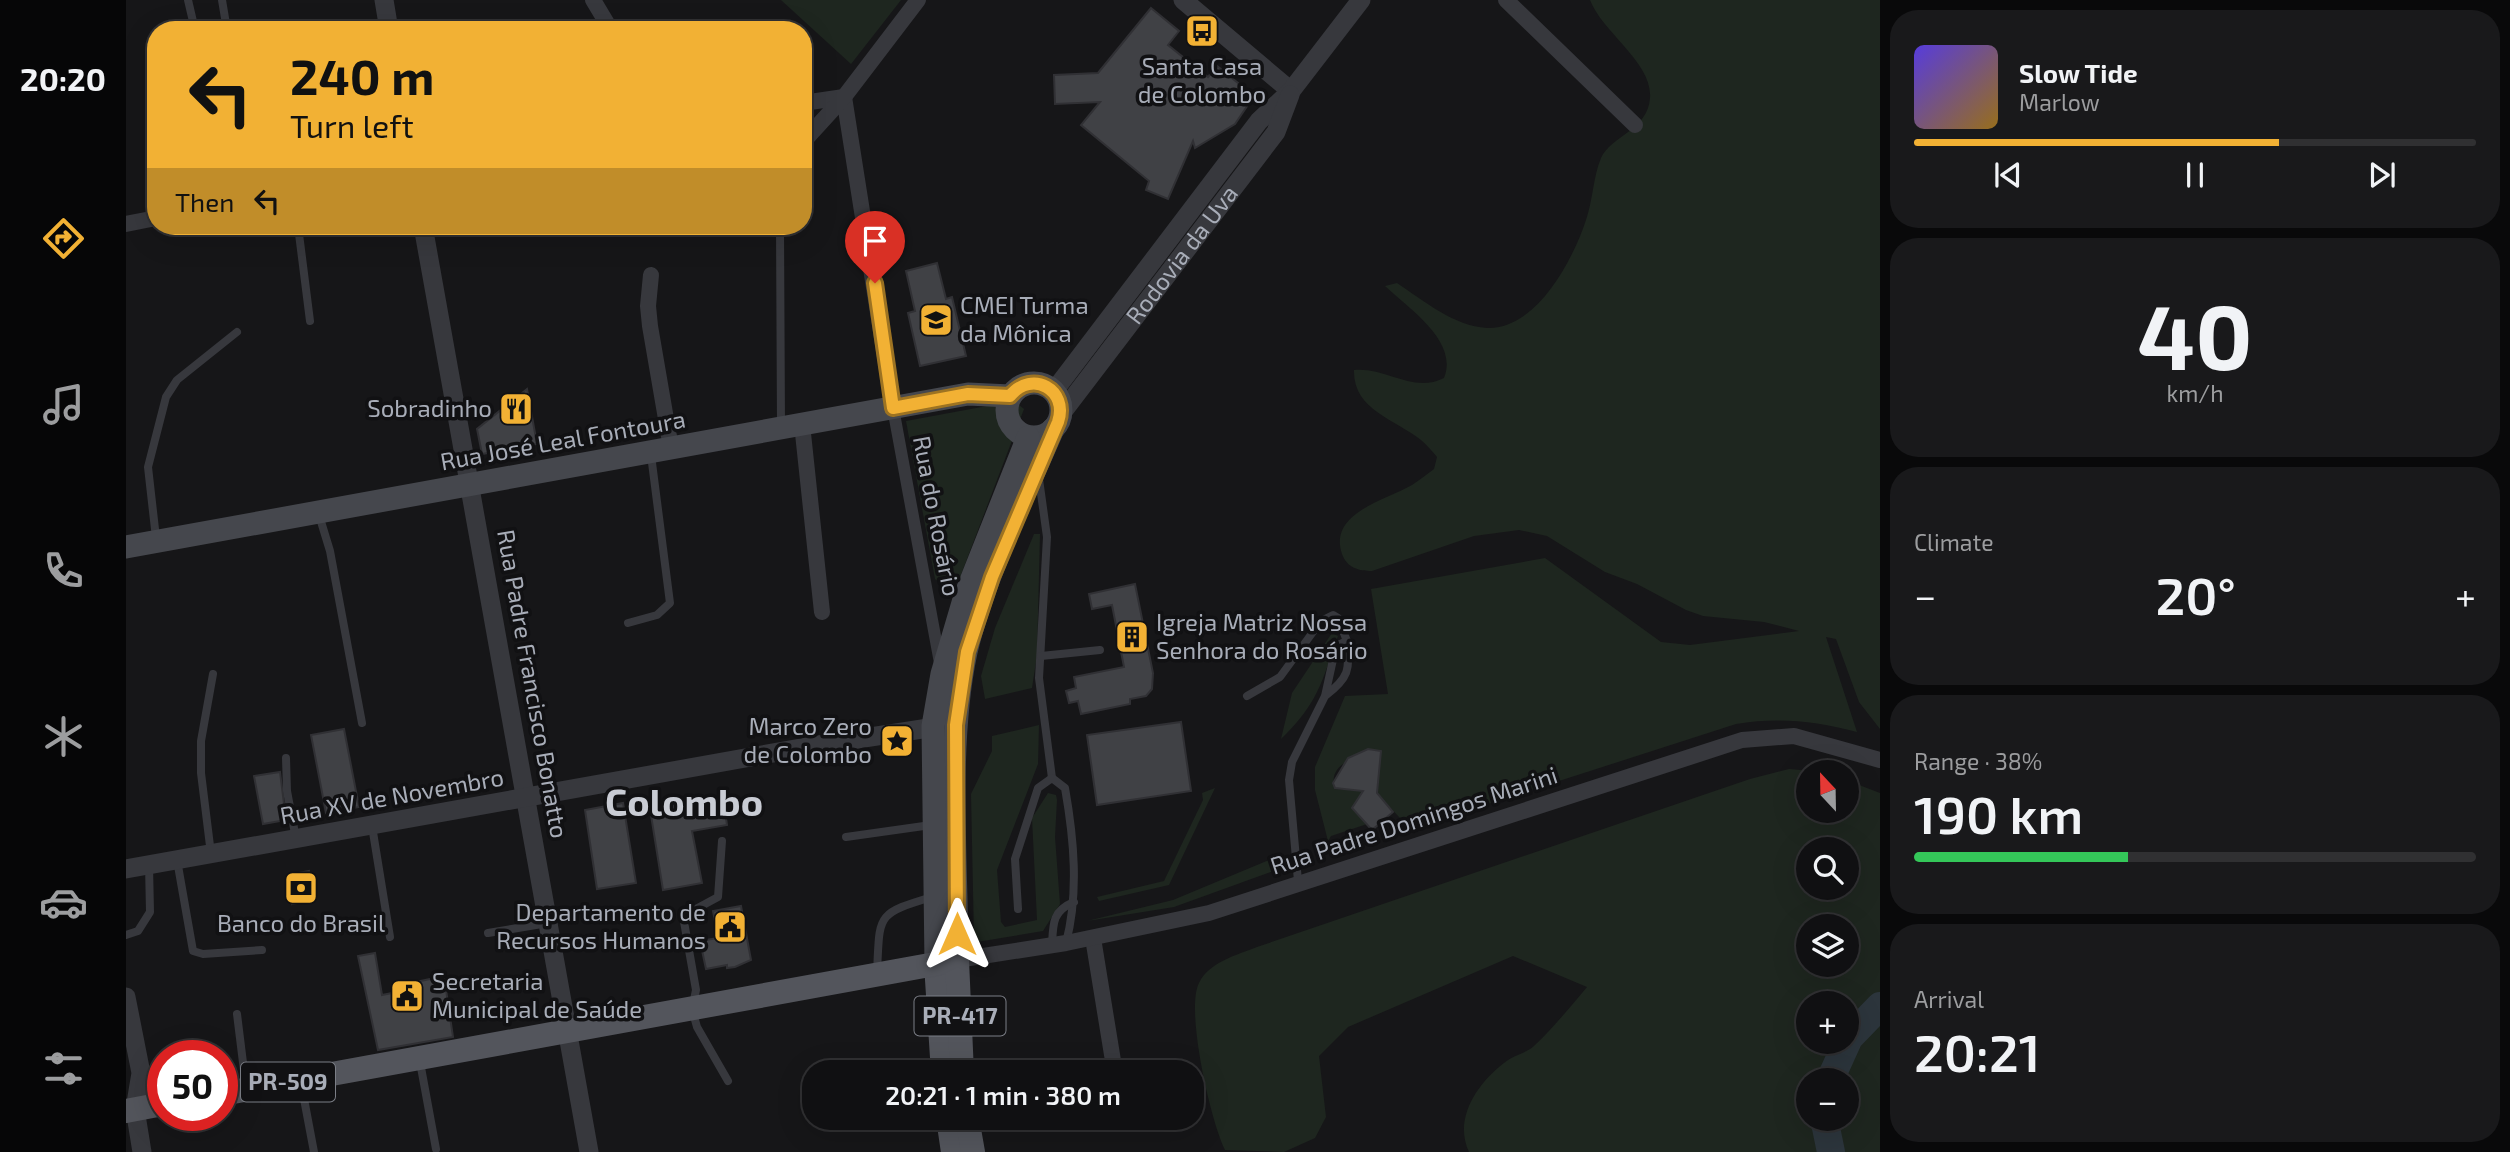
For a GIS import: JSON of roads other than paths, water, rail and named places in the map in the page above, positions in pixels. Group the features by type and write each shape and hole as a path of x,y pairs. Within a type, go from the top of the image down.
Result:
{"main road":[{"path":"1031,383 1039,383 1054,391 1061,406 1057,422 1037,437 1020,434 1009,421 1007,404 1010,396 1016,389 1031,383"},
{"name":"Rua José Leal Fontoura","path":"126,547 968,394 1010,396"},
{"name":"Rodovia da Uva","path":"960,1060 947,962 934,897 934,825 944,725 992,577 1057,422"},
{"name":"Rodovia da Uva","path":"943,1060 947,962 942,674 965,596 1028,437"},
{"name":"PR-509","path":"238,1091 947,962"},
{"path":"129,1104 147,1104"},
{"path":"950,1130 953,1152"},
{"path":"969,1130 974,1152"}],"street":[{"path":"384,0 388,21"},
{"path":"593,0 606,21"},
{"path":"812,132 844,97 918,0"},
{"path":"1183,0 1291,91"},
{"name":"Rodovia da Uva","path":"1054,391 1259,121 1291,91 1361,0"},
{"path":"1506,0 1635,125"},
{"name":"Rodovia da Uva","path":"1057,422 1276,131 1291,91"},
{"path":"812,102 844,97"},
{"path":"844,97 893,408"},
{"path":"126,224 147,220"},
{"name":"Rua Padre Francisco Bonatto","path":"425,235 472,484 589,1152"},
{"path":"651,275 648,306 661,450"},
{"name":"Rua do Rosário","path":"893,408 942,674"},
{"path":"792,426 822,612"},
{"name":"Rua XV de Novembro","path":"126,869 944,725"},
{"name":"Rua Padre Domingos Marini","path":"947,962 1059,945 1209,913 1298,881 1742,740 1794,736 1879,759"},
{"path":"1093,938 1113,1060"},
{"path":"126,997 141,1073 129,1104 142,1152"}],"lane":[{"path":"188,0 193,21"},
{"path":"222,0 226,21"},
{"path":"299,235 310,321"},
{"path":"781,235 792,426"},
{"path":"156,541 148,467 166,397 177,380 237,332"},
{"path":"628,623 657,615 670,603 661,450"},
{"path":"1037,466 1047,537 1041,704 1052,778 1065,788 1068,803 1074,902 1059,945"},
{"path":"318,512 330,551 362,723"},
{"path":"1247,695 1280,677 1321,621 1333,615 1338,618 1347,641 1347,675 1342,683 1325,696"},
{"path":"1298,881 1290,771 1325,696 1336,646 1347,641"},
{"path":"1041,656 1100,650"},
{"path":"211,854 201,774 201,741 213,674"},
{"path":"286,758 287,791 296,839"},
{"path":"1018,909 1015,859 1029,808 1038,789 1052,778"},
{"path":"846,836 934,825"},
{"path":"372,826 390,937"},
{"path":"722,841 718,897 683,916 696,990 692,1009 697,1027 728,1081"},
{"path":"177,860 193,951 203,954 262,950"},
{"path":"126,935 138,931 150,912 149,865"},
{"path":"877,975 879,924 886,914 934,897"},
{"path":"1059,945 1055,915 1062,907 1074,902"},
{"path":"488,933 548,923"},
{"path":"237,1014 247,1090"},
{"path":"420,1059 436,1149"},
{"path":"300,1080 314,1152"}],"waterway":[{"path":"1835,1068 1849,1038 1880,1006"},
{"path":"1827,1131 1831,1152"}],"place":[{"name":"Santa Casa de Colombo","path":"1202,31"},
{"name":"CMEI Turma da Mônica","path":"936,320"},
{"name":"Sobradinho","path":"516,409"},
{"name":"Igreja Matriz Nossa Senhora do Rosário","path":"1132,637"},
{"name":"Marco Zero de Colombo","path":"897,741"},
{"name":"Banco do Brasil","path":"301,888"},
{"name":"Departamento de Recursos Humanos","path":"730,927"},
{"name":"Secretaria Municipal de Saúde","path":"407,996"}],"district":[{"name":"Colombo","path":"684,803"}]}
